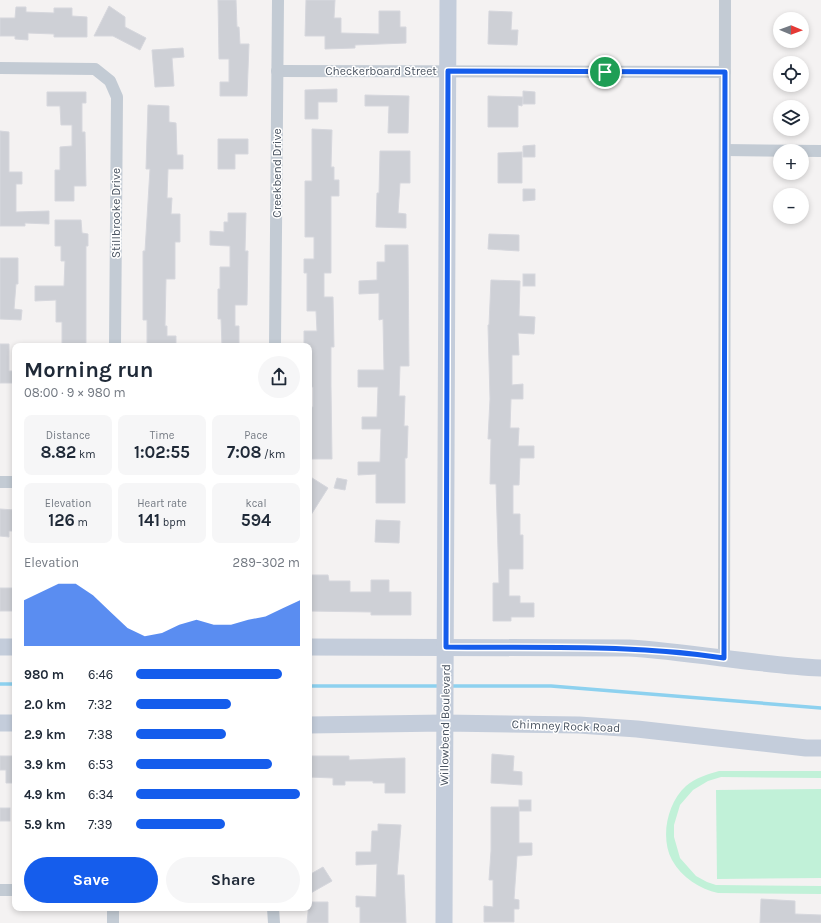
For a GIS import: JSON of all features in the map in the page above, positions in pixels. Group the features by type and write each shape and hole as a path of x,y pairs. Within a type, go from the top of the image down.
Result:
{"main road":[{"name":"Willowbend Boulevard","path":"444,923 448,0"},
{"path":"0,647 12,647"},
{"path":"312,647 629,648 676,651 724,658 821,668"},
{"path":"0,723 12,723"},
{"name":"Chimney Rock Road","path":"312,725 444,723 579,724 806,748 821,748"}],"street":[{"name":"Creekbend Drive","path":"275,343 278,0"},
{"path":"724,658 725,0"},
{"name":"Stillbrooke Drive","path":"0,68 94,68 110,81 117,97 116,343"},
{"name":"Checkerboard Street","path":"277,70 725,72"},
{"path":"725,150 821,151"},
{"path":"0,482 12,482"},
{"path":"0,890 12,890"},
{"path":"113,911 113,923"},
{"path":"274,911 274,923"}],"green space":[{"path":"719,771 821,771 821,778 721,777 708,781 693,790 680,805 674,825 674,837 680,858 696,876 716,885 821,886 821,894 718,893 698,886 686,877 676,866 668,851 666,842 667,821 674,802 679,793 690,783 706,775"},
{"path":"821,789 821,878 717,879 716,790"}],"building":[{"path":"218,0 236,0 237,27 239,27 240,44 249,44 247,96 220,96 220,82 229,82 229,59 219,59"},
{"path":"306,0 335,0 334,18 341,18 341,33 379,34 379,11 400,11 400,27 406,27 406,43 355,45 355,48 325,49 325,36 305,36"},
{"path":"109,6 125,17 125,27 146,38 140,50 113,36 94,36"},
{"path":"16,7 26,7 26,12 54,13 54,8 72,8 72,16 87,17 87,37 54,37 54,34 28,33 28,40 15,39 15,36 0,36 0,18 15,18"},
{"path":"489,11 512,12 511,30 518,30 517,45 488,44"},
{"path":"183,48 184,57 172,58 174,86 155,87 152,50"},
{"path":"337,89 337,102 318,102 318,119 305,119 305,90"},
{"path":"523,91 535,92 535,104 523,104"},
{"path":"47,92 86,92 86,103 82,103 82,132 85,132 86,186 74,186 74,201 55,201 55,170 60,170 60,147 72,146 72,125 61,125 60,106 47,106"},
{"path":"365,95 409,96 408,133 388,133 389,106 365,106"},
{"path":"488,96 523,97 522,106 518,105 518,127 488,127"},
{"path":"148,105 169,106 169,122 176,123 177,155 183,155 183,169 168,169 167,198 172,198 171,214 180,214 180,242 175,242 175,279 166,279 165,326 167,326 167,336 176,336 176,343 147,343 147,320 143,320 143,251 145,251 150,169 146,169"},
{"path":"312,129 332,130 331,167 334,167 334,180 339,180 339,196 331,196 331,273 324,273 324,297 333,297 334,347 331,347 332,459 312,459 312,343 304,343 304,331 317,331 316,311 307,311 307,273 304,273 304,259 314,259 314,237 305,237 305,181 312,181"},
{"path":"0,131 9,132 9,172 22,172 22,184 16,184 16,212 49,211 49,224 25,223 25,226 0,226"},
{"path":"218,139 248,139 248,154 235,154 235,169 218,169"},
{"path":"535,145 535,157 523,157 523,146"},
{"path":"380,151 410,151 410,183 400,183 398,213 406,214 406,228 376,227 377,193 379,193"},
{"path":"522,152 522,183 498,183 498,153"},
{"path":"523,189 535,189 535,200 523,201"},
{"path":"228,213 246,213 245,251 248,251 247,305 235,305 235,326 239,326 239,343 222,343 221,319 218,319 220,267 230,267 230,246 210,245 210,231 224,232 224,222 228,222"},
{"path":"55,220 81,220 82,233 88,234 88,246 86,246 86,343 62,343 62,322 56,322 56,300 35,301 35,286 64,286 65,261 61,261 61,246 55,246"},
{"path":"489,234 519,235 519,251 488,249"},
{"path":"385,245 408,245 409,366 400,366 399,396 405,396 404,426 408,426 407,458 405,458 405,503 376,503 376,474 358,475 358,462 380,462 381,429 362,429 362,417 377,417 378,387 358,387 358,370 384,370 383,319 379,320 379,293 359,294 359,281 377,280 377,262 385,262"},
{"path":"0,258 18,258 18,284 16,284 14,309 22,310 21,320 0,319"},
{"path":"523,274 535,274 535,286 523,286"},
{"path":"491,280 520,281 519,316 535,317 534,334 518,333 519,355 512,355 512,385 523,384 523,399 511,399 510,428 519,428 518,446 534,446 534,458 520,458 519,485 513,485 513,514 520,514 520,535 523,535 523,569 509,569 509,596 520,596 520,603 534,603 534,617 511,617 511,621 493,621 493,583 499,583 496,484 490,484 491,439 488,439 490,399 488,325"},
{"path":"0,344 9,344 9,371 12,371 12,383 0,383"},
{"path":"312,478 328,488 312,513"},
{"path":"337,478 347,480 345,490 334,488"},
{"path":"0,509 12,510 12,531 9,531 9,537 0,536"},
{"path":"376,520 400,521 399,543 375,542"},
{"path":"312,575 328,575 329,581 350,581 350,592 371,592 371,580 389,580 389,592 411,592 411,615 371,615 371,612 312,611"},
{"path":"0,588 12,588 12,611 0,611"},
{"path":"492,754 514,756 513,771 522,772 522,785 491,783"},
{"path":"0,756 12,756 12,783 6,783 6,770 0,770"},
{"path":"312,756 349,756 349,760 405,758 405,793 385,793 385,783 373,783 373,781 345,781 345,785 333,785 333,778 312,777"},
{"path":"519,800 531,800 531,811 519,811"},
{"path":"491,807 519,807 519,843 532,843 532,855 517,856 514,899 519,900 519,909 514,909 514,922 484,922 484,906 493,907 493,880 489,880 491,851"},
{"path":"0,808 10,808 10,821 0,821"},
{"path":"378,824 401,825 397,875 404,875 406,923 360,923 360,907 356,907 356,896 376,897 377,864 356,865 356,852 371,852 372,831 378,831"},
{"path":"323,867 332,881 312,892 312,873"},
{"path":"761,899 795,901 795,914 821,915 821,923 760,923"},
{"path":"312,902 328,902 328,923 307,923 308,911 312,911"}],"waterway":[{"path":"0,684 12,684"},
{"path":"312,686 441,686"},
{"path":"449,686 551,686 821,708"}],"route":[{"path":"448,71 605,72 725,72 724,658 676,651 629,648 446,647 448,71"}]}
